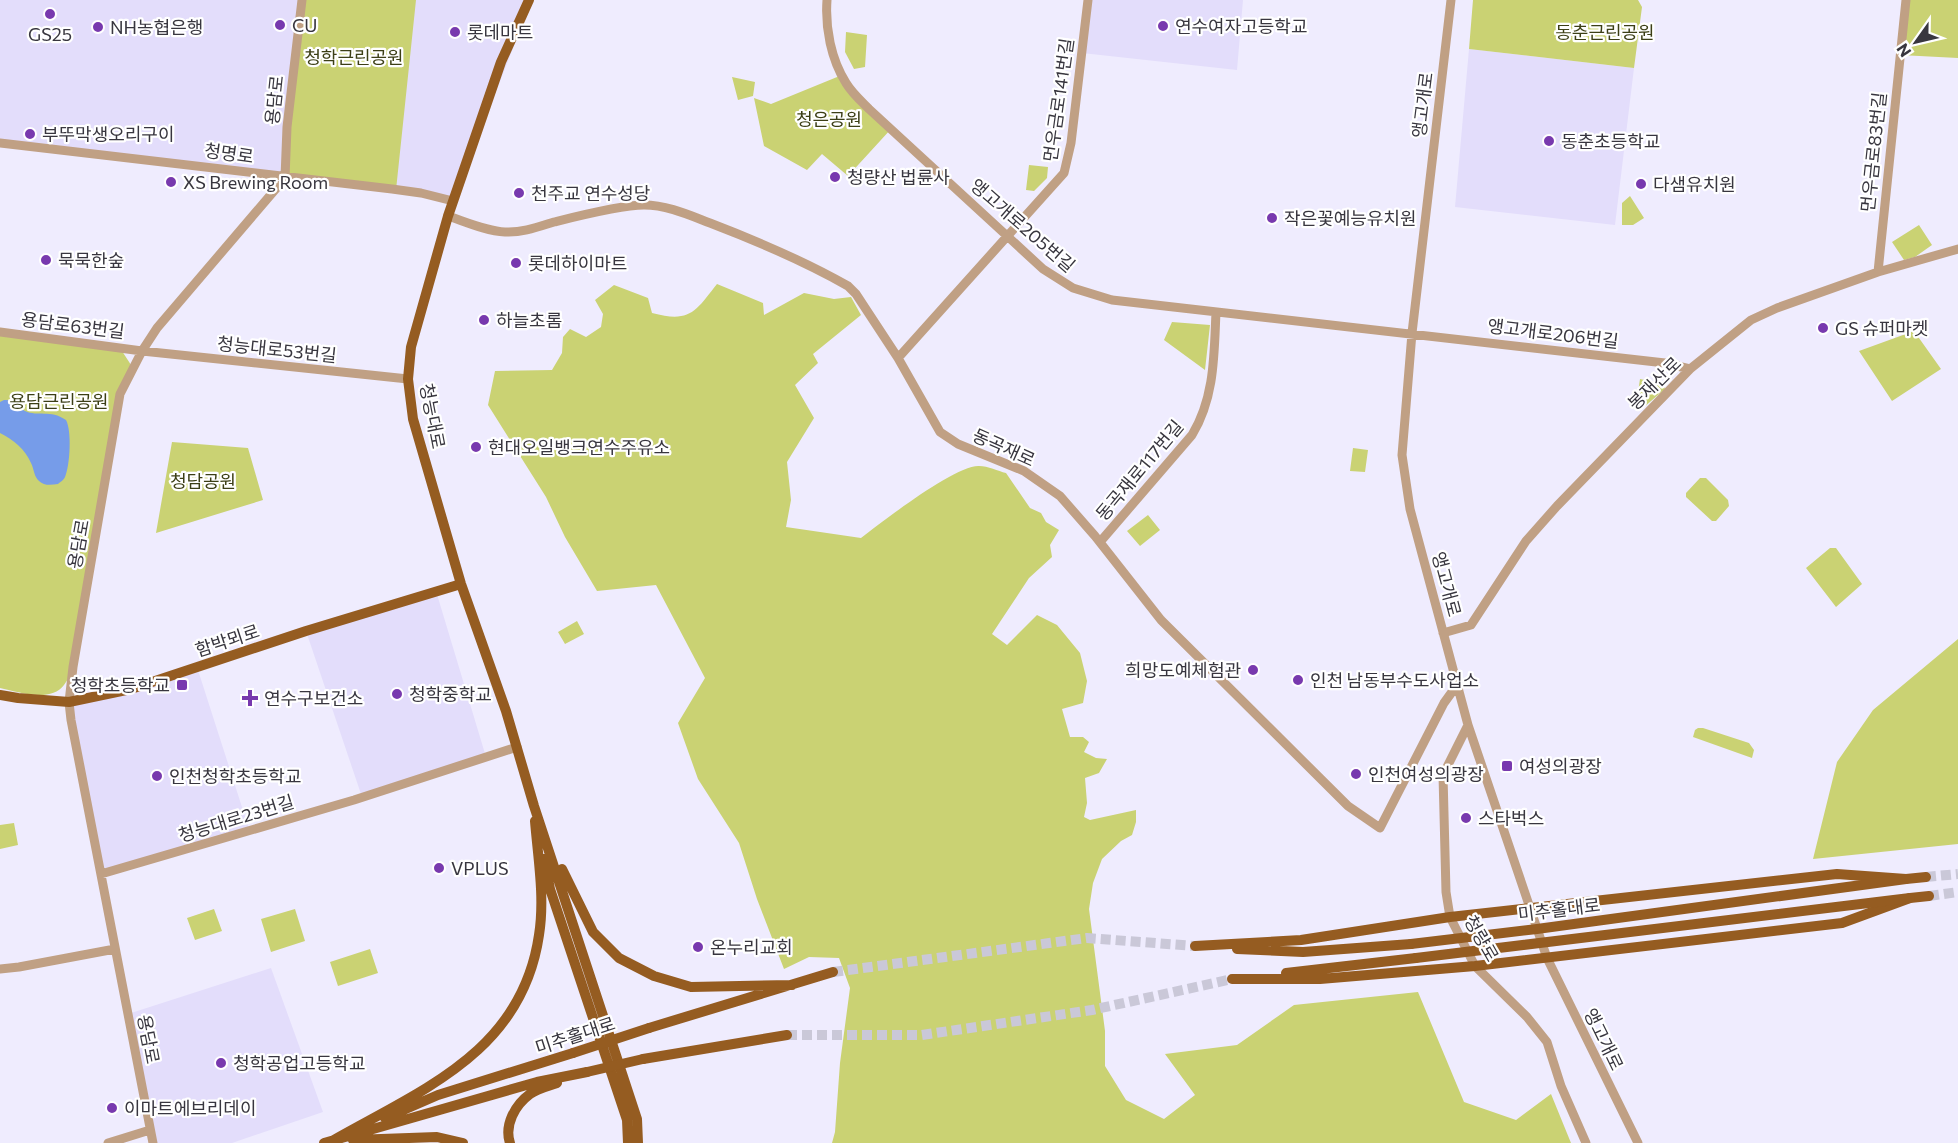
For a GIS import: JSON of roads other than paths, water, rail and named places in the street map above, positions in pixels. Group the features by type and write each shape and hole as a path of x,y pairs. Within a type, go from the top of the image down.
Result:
{"main road":[{"name":"청능대로","path":"529,0 501,62 448,216 411,347 408,379 413,419 461,584 517,747 534,806"},
{"name":"함박뫼로","path":"0,695 69,702 131,689 306,631 461,584"},
{"path":"534,806 551,850 593,932 619,958 654,976 691,987 792,985"},
{"path":"328,1142 453,1071 483,1046 503,1024 529,979 539,934 540,884 534,806"},
{"path":"534,806 550,889 627,1120 628,1143"},
{"path":"534,806 637,1119 638,1143"},
{"path":"1450,917 1837,874 1906,879"},
{"name":"미추홀대로","path":"1450,917 1301,940 1195,946 1280,952 1411,944 1548,928 1926,877"},
{"name":"미추홀대로","path":"1475,966 1320,979 1232,979 1929,896"},
{"path":"1475,966 1842,923 1910,898"},
{"name":"미추홀대로","path":"328,1142 438,1095 833,972"},
{"name":"미추홀대로","path":"328,1142 537,1082 643,1059 787,1035"},
{"path":"510,1143 507,1133 514,1110 531,1093 587,1072"},
{"path":"328,1142 437,1137 463,1143"}],"street":[{"name":"용담로","path":"153,1143 69,702 73,667 120,394 142,351 157,328 285,178 287,127 302,0"},
{"name":"앵고개로205번길","path":"827,0 826,18 832,53 846,84 869,109 1043,269 1073,288 1112,300 1412,333"},
{"name":"먼우금로141번길","path":"898,358 1064,173 1071,143 1088,0"},
{"name":"앵고개로","path":"1451,0 1412,333 1402,455 1410,509 1468,724 1547,958 1638,1143"},
{"name":"먼우금로83번길","path":"1878,272 1906,0"},
{"name":"청명로","path":"0,143 421,193 453,201"},
{"name":"동곡재로","path":"448,216 490,230 505,232 527,230 578,217 644,205 676,211 785,255 848,286 856,294 898,358 940,432 958,444 1024,471 1060,496 1100,542 1161,620 1348,806 1380,828 1444,703 1457,685"},
{"name":"봉재산로","path":"1443,633 1471,625 1526,541 1557,506 1690,369 1751,320 1776,308 1878,272 1958,249"},
{"name":"동곡재로117번길","path":"1100,542 1192,435 1201,420 1212,382 1216,312"},
{"name":"용담로63번길","path":"0,332 142,351"},
{"name":"앵고개로206번길","path":"1412,333 1665,363 1690,369"},
{"name":"청능대로53번길","path":"142,351 408,379"},
{"name":"청량로","path":"1468,724 1443,775 1446,892 1450,917 1475,966 1527,1017 1547,1042 1561,1086 1586,1143"},
{"name":"청능대로23번길","path":"100,874 344,803 517,747"},
{"path":"0,969 115,949"},
{"path":"108,1143 150,1130"}],"water":[{"path":"4,400 30,413 55,415 66,420 70,440 68,465 64,478 58,484 41,483 22,449 0,433 0,402"}],"tunnel":[{"path":"1926,877 1958,874"},
{"path":"1929,896 1958,892"},
{"path":"833,972 1087,938 1195,946"},
{"path":"787,1035 922,1035 1092,1010 1232,979"}],"place":[{"name":"GS25","path":"50,14"},
{"name":"CU","path":"280,25"},
{"name":"연수여자고등학교","path":"1163,26"},
{"name":"NH농협은행","path":"98,27"},
{"name":"롯데마트","path":"455,32"},
{"name":"부뚜막생오리구이","path":"30,134"},
{"name":"동춘초등학교","path":"1549,141"},
{"name":"청량산 법륜사","path":"835,177"},
{"name":"XS Brewing Room","path":"171,182"},
{"name":"다샘유치원","path":"1641,184"},
{"name":"천주교 연수성당","path":"519,193"},
{"name":"작은꽃예능유치원","path":"1272,218"},
{"name":"묵묵한숲","path":"46,260"},
{"name":"롯데하이마트","path":"516,263"},
{"name":"하늘초롬","path":"484,320"},
{"name":"GS 슈퍼마켓","path":"1823,328"},
{"name":"현대오일뱅크연수주유소","path":"476,447"},
{"name":"희망도예체험관","path":"1253,670"},
{"name":"인천 남동부수도사업소","path":"1298,680"},
{"name":"청학초등학교","path":"182,685"},
{"name":"청학중학교","path":"397,694"},
{"name":"연수구보건소","path":"250,698"},
{"name":"여성의광장","path":"1507,766"},
{"name":"인천여성의광장","path":"1356,774"},
{"name":"인천청학초등학교","path":"157,776"},
{"name":"스타벅스","path":"1466,818"},
{"name":"VPLUS","path":"439,868"},
{"name":"온누리교회","path":"698,947"},
{"name":"청학공업고등학교","path":"221,1063"},
{"name":"이마트에브리데이","path":"112,1108"}],"park label":[{"name":"동춘근린공원","path":"1605,32"},
{"name":"청학근린공원","path":"354,57"},
{"name":"청은공원","path":"829,119"},
{"name":"용담근린공원","path":"59,401"},
{"name":"청담공원","path":"203,481"}]}
